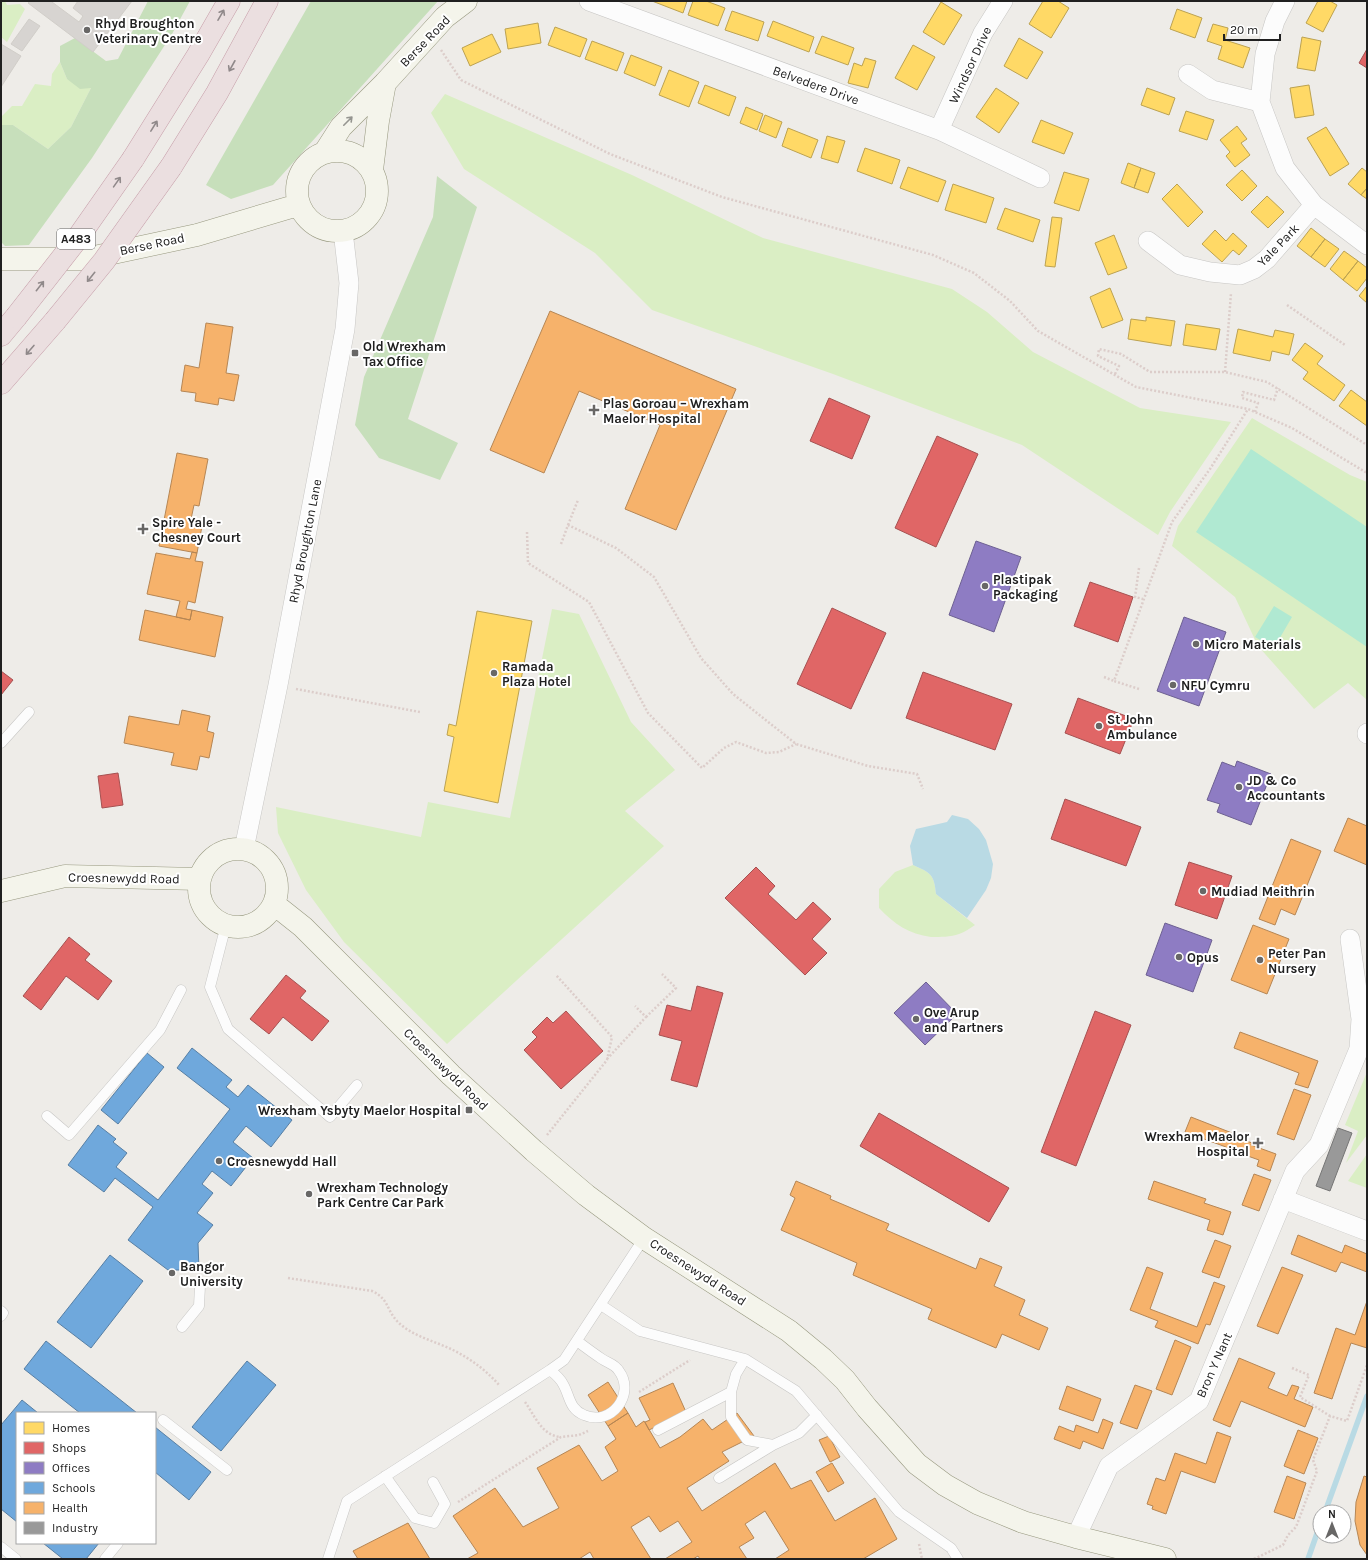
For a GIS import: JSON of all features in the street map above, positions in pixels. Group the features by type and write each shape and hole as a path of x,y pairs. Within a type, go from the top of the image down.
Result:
{"highway":[{"name":"A483","path":"1,335 77,239 133,159 198,55 229,1"},
{"name":"A483","path":"1,383 55,321 104,261 171,167 217,93 262,10 270,1"}],"street":[{"name":"Berse Road","path":"325,152 341,127 430,33 445,18 466,1"},
{"name":"Belvedere Drive","path":"589,1 939,130 1040,178"},
{"name":"Windsor Drive","path":"939,130 984,33 1003,1"},
{"path":"1285,1 1275,21 1265,54 1260,102 1285,168 1314,205 1367,245"},
{"path":"1188,74 1212,90 1260,102"},
{"path":"372,170 378,121 385,82"},
{"path":"338,150 351,153 363,160 372,170 377,182 377,196 374,208 366,219 355,227 343,231 329,231 316,226 305,217 298,205 296,192 298,179 304,167 313,158 325,152 338,150"},
{"name":"Berse Road","path":"1,258 86,259 197,235 298,205"},
{"name":"Yale Park","path":"1148,241 1180,265 1210,272 1240,275 1254,269 1267,259 1314,205"},
{"name":"Rhyd Broughton Lane","path":"244,849 278,685 345,329 349,282 343,231"},
{"path":"233,849 244,849 256,853 266,860 273,870 277,881 277,893 274,904 268,914 259,921 248,926 237,927 226,925 215,920 207,912 199,890 200,879 204,868 212,859 222,852 233,849"},
{"name":"Croesnewydd Road","path":"1,891 65,876 200,879"},
{"name":"Croesnewydd Road","path":"274,904 303,927 451,1076 534,1151 586,1195 644,1238 789,1331 823,1359 845,1380 867,1408 917,1464 945,1485 977,1503 1023,1522 1165,1559"},
{"name":"Bron Y Nant","path":"1076,1537 1110,1466 1199,1401 1295,1171 1319,1145 1359,1049 1361,1019 1350,939"},
{"path":"1283,1199 1367,1231"}],"lane":[{"path":"1,743 29,712"},
{"path":"226,925 210,987 228,1029 330,1117 357,1086"},
{"path":"47,1116 69,1135 160,1030 181,990"},
{"path":"328,1559 347,1501 564,1360 644,1238"},
{"path":"182,1327 199,1306 200,1286"},
{"path":"601,1305 640,1331 745,1359 796,1391 900,1512 951,1548 958,1559"},
{"path":"1,1311 3,1313 1,1316"},
{"path":"550,1370 564,1385 570,1403 576,1410 585,1416 594,1418 604,1416 619,1406 624,1397 625,1388 619,1370 577,1341"},
{"path":"745,1359 736,1374 731,1392 731,1417 748,1440 773,1445"},
{"path":"658,1430 731,1392"},
{"path":"719,1478 773,1445 800,1433 817,1415"},
{"path":"163,1420 227,1470"},
{"path":"386,1476 415,1518 434,1523 445,1504 433,1482"},
{"path":"105,1559 117,1544"},
{"path":"1,1547 16,1559"}],"path":[{"path":"430,33 461,80 610,154 722,197 933,255 974,273 1010,301 1038,331 1136,387 1248,409 1292,428 1367,473"},
{"path":"1225,372 1232,274"},
{"path":"1287,305 1345,345"},
{"path":"1114,374 1119,366 1098,356 1099,349 1121,354 1150,372 1225,372 1267,382 1367,445"},
{"path":"1255,412 1258,403 1242,398 1243,392 1274,400 1278,388"},
{"path":"1114,681 1172,522 1210,469 1248,409"},
{"path":"561,544 578,500"},
{"path":"568,525 616,548 654,577 701,658 733,694 796,744 868,766 917,774 923,788"},
{"path":"527,532 528,563 590,602 648,713 702,768 724,748 736,742 766,753 779,752 796,744"},
{"path":"1139,568 1135,597 1143,600"},
{"path":"1104,677 1139,690"},
{"path":"278,685 420,712"},
{"path":"534,1151 607,1060 646,1017 676,988 662,974"},
{"path":"556,975 612,1037 607,1060"},
{"path":"635,1006 646,1017"},
{"path":"288,1278 377,1293 384,1298 397,1320 411,1332 454,1351 480,1367 498,1383 515,1406 524,1400 546,1433 561,1437 579,1435 591,1430"},
{"path":"636,1397 640,1390 692,1359"},
{"path":"1292,1368 1309,1375 1300,1397 1330,1416 1347,1421 1367,1365"},
{"path":"1254,1559 1283,1545 1288,1535 1296,1527 1317,1471 1313,1460 1330,1416"},
{"path":"445,1504 453,1505 561,1437"}],"green space":[{"path":"1,1 5,1 7,5 20,4 25,9 7,42 1,37"},
{"path":"148,1 190,1 172,34 92,158 29,245 5,246 1,242 1,125 13,125 48,149 71,127 91,88 80,89 67,79 60,62 60,46 75,38 106,61 118,59"},
{"path":"311,1 438,1 273,185 231,199 206,185"},
{"path":"60,62 67,79 91,88 71,127 48,149 13,125 1,125 1,117 12,106 22,106 35,84 51,86 52,74"},
{"path":"445,94 632,175 763,238 952,289 987,312 1033,352 1140,408 1231,422 1170,512 1158,535 1022,445 833,374 652,310 595,253 464,169 431,113"},
{"path":"437,176 477,207 408,419 458,443 440,480 379,458 355,425 364,377 433,217"},
{"path":"1252,418 1350,475 1367,482 1367,700 1348,683 1314,709 1258,646 1235,597 1172,546 1178,526"},
{"path":"1251,449 1367,527 1367,647 1196,532"},
{"path":"1274,606 1292,617 1274,648 1255,637"},
{"path":"552,609 579,614 631,722 675,770 625,811 664,846 447,1044 344,942 306,890 278,833 276,807 421,837 428,802 510,818"},
{"path":"913,865 928,872 933,878 936,894 975,925 956,935 931,937 909,931 885,914 879,908 879,889 895,872"},
{"path":"1367,1072 1367,1135 1346,1163 1358,1131 1345,1125"},
{"path":"1367,1154 1367,1188 1348,1181"}],"water":[{"path":"952,815 968,819 979,829 986,840 993,864 991,878 986,890 967,918 936,894 933,878 928,872 913,865 910,846 916,829 947,822"}],"building: Homes":[{"path":"652,1 687,1 683,13"},
{"path":"693,1 706,1 725,8 718,26 688,15"},
{"path":"1043,1 1058,1 1069,8 1051,38 1029,24"},
{"path":"1318,1 1330,1 1337,5 1323,32 1306,23"},
{"path":"941,2 962,15 944,45 923,32"},
{"path":"1177,9 1202,18 1195,38 1170,29"},
{"path":"732,11 764,22 758,41 725,30"},
{"path":"773,21 814,37 809,52 767,36"},
{"path":"538,23 541,43 508,49 505,29"},
{"path":"1213,24 1228,28 1225,40 1250,48 1243,68 1218,59 1222,46 1207,41"},
{"path":"555,27 587,39 580,57 548,45"},
{"path":"492,34 501,52 470,66 462,48"},
{"path":"822,36 854,48 848,65 815,53"},
{"path":"1302,37 1321,41 1315,71 1297,68"},
{"path":"1019,38 1043,52 1027,79 1004,66"},
{"path":"592,41 624,53 617,71 585,59"},
{"path":"913,45 935,57 917,90 895,78"},
{"path":"631,55 662,67 655,86 624,73"},
{"path":"865,58 876,61 868,88 848,83 854,63 862,66"},
{"path":"669,70 699,82 689,107 659,95"},
{"path":"705,85 736,97 729,116 698,103"},
{"path":"1309,85 1314,115 1295,118 1290,88"},
{"path":"996,88 1019,103 999,133 976,117"},
{"path":"1147,88 1175,98 1169,115 1141,105"},
{"path":"746,107 763,114 757,130 740,123"},
{"path":"1186,111 1214,120 1207,140 1179,131"},
{"path":"765,115 782,122 776,138 759,131"},
{"path":"1041,120 1073,133 1064,154 1032,142"},
{"path":"1237,126 1247,139 1241,143 1250,155 1235,167 1226,156 1230,152 1220,140"},
{"path":"1326,127 1349,164 1330,176 1307,138"},
{"path":"788,128 818,140 811,158 782,146"},
{"path":"827,136 845,141 838,163 821,158"},
{"path":"865,148 900,160 892,184 857,171"},
{"path":"1128,163 1141,168 1134,188 1121,183"},
{"path":"908,167 946,181 938,202 900,188"},
{"path":"1141,168 1155,173 1148,193 1134,188"},
{"path":"1362,168 1367,172 1367,188 1361,195 1348,184"},
{"path":"1242,170 1257,186 1242,201 1226,185"},
{"path":"1064,172 1089,179 1079,211 1054,203"},
{"path":"953,184 994,198 986,223 945,210"},
{"path":"1177,184 1203,212 1188,227 1162,199"},
{"path":"1367,188 1367,199 1361,195"},
{"path":"1267,196 1284,212 1268,228 1251,212"},
{"path":"1005,208 1040,220 1033,242 997,229"},
{"path":"1052,217 1062,218 1055,267 1045,266"},
{"path":"1311,228 1325,239 1311,257 1297,246"},
{"path":"1215,230 1226,241 1233,233 1247,246 1239,255 1233,250 1222,262 1202,244"},
{"path":"1114,235 1127,268 1108,275 1095,243"},
{"path":"1325,239 1339,249 1325,267 1311,257"},
{"path":"1344,251 1358,261 1343,280 1330,269"},
{"path":"1358,261 1367,268 1367,278 1357,291 1343,280"},
{"path":"1367,286 1367,303 1359,296"},
{"path":"1110,288 1123,320 1102,328 1090,297"},
{"path":"1146,317 1175,321 1171,346 1128,339 1131,319 1146,321"},
{"path":"1186,324 1220,329 1216,350 1183,345"},
{"path":"1238,329 1273,337 1275,330 1294,334 1289,355 1272,351 1270,361 1233,353"},
{"path":"1305,343 1323,356 1317,364 1345,385 1334,401 1303,379 1308,372 1292,360"},
{"path":"1351,390 1367,402 1367,426 1339,406"},
{"name":"Ramada Plaza Hotel","path":"477,611 532,621 498,803 444,791 454,737 447,735 449,724 456,726"}],"building: Shops":[{"path":"1367,49 1367,68 1359,63"},
{"path":"829,398 870,416 852,459 810,441"},
{"path":"937,436 978,454 936,547 895,528"},
{"path":"1090,582 1133,597 1118,642 1074,626"},
{"path":"832,608 886,633 851,709 797,684"},
{"path":"1,671 13,680 1,695"},
{"path":"923,672 1012,704 995,750 906,718"},
{"name":"St John Ambulance","path":"1078,698 1134,719 1120,754 1065,733"},
{"path":"118,773 123,805 102,808 98,776"},
{"path":"1065,799 1141,827 1126,866 1051,839"},
{"name":"Mudiad Meithrin","path":"1189,862 1232,876 1217,919 1175,905"},
{"path":"756,867 775,886 768,894 796,920 813,902 831,919 812,939 827,953 805,975 725,898"},
{"path":"69,937 90,954 85,960 112,981 98,1000 66,976 41,1010 23,996"},
{"path":"286,975 306,991 300,998 329,1021 312,1041 283,1017 269,1034 250,1019"},
{"path":"697,986 723,993 697,1087 671,1080 682,1041 659,1035 667,1005 691,1011"},
{"path":"566,1011 603,1051 561,1089 524,1050 537,1037 532,1032 547,1017 553,1023"},
{"path":"1095,1011 1131,1025 1076,1166 1041,1152"},
{"path":"879,1113 1009,1188 989,1222 860,1146"}],"building: Offices":[{"name":"Plastipak Packaging","path":"976,541 1021,557 994,632 949,615"},
{"path":"1184,617 1226,632 1199,706 1157,691"},
{"name":"JD & Co Accountants","path":"1237,761 1271,774 1251,825 1217,812 1220,804 1207,800 1222,762 1235,767"},
{"name":"Opus","path":"1165,923 1212,940 1193,992 1146,975"},
{"path":"926,982 957,1014 925,1045 894,1013"}],"building: Schools":[{"name":"Croesnewydd Hall","path":"192,1048 232,1080 226,1087 238,1097 248,1085 292,1120 271,1147 246,1126 233,1142 253,1158 231,1186 212,1171 202,1184 213,1193 197,1213 213,1225 198,1243 199,1270 168,1270 128,1240 153,1207 115,1178 104,1192 68,1165 98,1125 116,1139 113,1142 127,1153 116,1167 158,1200 230,1109 177,1068"},
{"path":"147,1053 164,1067 118,1124 101,1110"},
{"path":"110,1255 143,1281 91,1348 57,1322"},
{"path":"46,1341 136,1412 79,1412 24,1369"},
{"path":"247,1361 276,1385 221,1451 192,1427"},
{"path":"22,1400 37,1412 16,1412 16,1521 1,1509 1,1425"},
{"path":"156,1428 211,1472 189,1500 156,1473"},
{"path":"44,1544 98,1544 86,1559 63,1559"}],"building: Health":[{"path":"550,311 736,389 676,530 625,509 660,425 579,391 544,473 490,450"},
{"path":"206,323 233,327 226,373 239,375 234,401 219,398 218,405 195,401 196,393 181,391 185,365 199,368"},
{"name":"Spire Yale - Chesney Court","path":"177,453 208,459 199,506 194,505 190,524 202,526 197,553 159,546"},
{"path":"192,552 197,553 195,561 203,562 195,603 188,601 186,609 192,610 190,620 176,617 180,601 147,594 156,553 190,559"},
{"path":"145,610 190,620 192,610 223,617 215,657 139,640"},
{"path":"182,710 210,716 207,731 214,733 209,758 200,756 197,770 171,765 174,753 124,743 129,716 179,725"},
{"path":"1348,818 1367,826 1367,865 1334,851"},
{"path":"1291,839 1321,851 1295,915 1281,909 1275,925 1259,919"},
{"name":"Peter Pan Nursery","path":"1253,925 1289,939 1267,994 1231,980"},
{"path":"1240,1032 1318,1061 1308,1088 1295,1084 1299,1073 1234,1048"},
{"path":"1294,1089 1311,1095 1294,1140 1277,1134"},
{"path":"1191,1117 1232,1133 1231,1135 1252,1143 1251,1145 1276,1154 1270,1171 1257,1166 1259,1160 1245,1155 1244,1157 1225,1150 1226,1147 1185,1132"},
{"path":"1254,1174 1271,1180 1259,1211 1242,1205"},
{"path":"796,1181 831,1196 830,1199 889,1224 886,1230 976,1269 980,1258 1002,1267 994,1286 1025,1300 1019,1315 1048,1328 1039,1350 1002,1334 996,1348 928,1319 932,1309 853,1275 857,1263 781,1230 795,1198 790,1195"},
{"path":"1154,1181 1206,1199 1204,1203 1231,1212 1223,1235 1207,1230 1210,1220 1148,1199"},
{"path":"1298,1235 1342,1253 1345,1245 1367,1254 1367,1272 1341,1262 1336,1272 1291,1254"},
{"path":"1215,1240 1231,1246 1219,1278 1202,1272"},
{"path":"1147,1267 1163,1273 1150,1309 1197,1327 1214,1282 1225,1286 1210,1325 1206,1324 1198,1344 1155,1327 1158,1321 1130,1310"},
{"path":"1282,1267 1303,1275 1278,1334 1257,1326"},
{"path":"1367,1301 1367,1348 1351,1343 1332,1399 1314,1393 1336,1328 1355,1335"},
{"path":"1175,1340 1191,1347 1172,1395 1156,1389"},
{"path":"1239,1358 1275,1373 1268,1388 1287,1396 1292,1385 1299,1387 1294,1399 1313,1407 1305,1427 1241,1401 1230,1427 1213,1420"},
{"path":"608,1382 628,1413 608,1426 588,1395"},
{"path":"673,1383 686,1412 649,1430 645,1422 650,1420 639,1398"},
{"path":"1135,1385 1152,1391 1137,1429 1120,1423"},
{"path":"1067,1386 1101,1399 1093,1421 1059,1409"},
{"path":"628,1413 636,1427 644,1421 660,1448 680,1437 703,1419 712,1430 737,1413 754,1436 722,1452 729,1461 687,1488 702,1511 775,1463 791,1489 811,1480 835,1521 875,1498 897,1539 863,1559 775,1559 789,1550 765,1511 745,1524 754,1538 739,1547 747,1559 700,1559 698,1556 693,1559 665,1559 692,1542 678,1521 660,1532 649,1516 631,1527 651,1559 594,1559 590,1552 579,1559 467,1559 478,1553 453,1516 495,1488 523,1527 559,1508 537,1468 579,1445 602,1481 618,1471 605,1447 616,1439 608,1426"},
{"path":"1103,1419 1113,1423 1103,1449 1083,1441 1080,1449 1054,1439 1059,1426 1074,1432 1076,1425 1098,1433"},
{"path":"1298,1430 1318,1438 1304,1474 1284,1466"},
{"path":"1217,1432 1231,1437 1215,1483 1181,1471 1166,1514 1152,1509 1153,1506 1147,1504 1156,1478 1165,1481 1175,1453 1206,1464"},
{"path":"829,1436 840,1457 830,1462 819,1440"},
{"path":"832,1463 844,1483 828,1492 816,1472"},
{"path":"1287,1476 1306,1483 1294,1519 1274,1512"},
{"path":"1364,1476 1367,1477 1367,1555 1360,1545 1355,1521 1356,1502"},
{"path":"408,1523 430,1559 358,1559 353,1551"}],"building: Industry":[{"path":"1338,1128 1352,1133 1330,1191 1316,1186"}],"building: Other":[{"name":"Rhyd Broughton Veterinary Centre","path":"30,1 52,1 79,22 83,16 73,8 78,1 132,1 93,52 28,3"},
{"path":"29,19 40,26 22,51 11,44"},
{"path":"1,44 21,56 1,87"}],"waterway":[{"path":"1328,1504 1367,1396"},
{"path":"1308,1559 1313,1544"}],"place":[{"name":"Rhyd Broughton Veterinary Centre","path":"87,30"},
{"name":"Old Wrexham Tax Office","path":"355,353"},
{"name":"Plas Goroau – Wrexham Maelor Hospital","path":"594,410"},
{"name":"Spire Yale - Chesney Court","path":"143,529"},
{"name":"Plastipak Packaging","path":"985,586"},
{"name":"Micro Materials","path":"1196,644"},
{"name":"Ramada Plaza Hotel","path":"494,673"},
{"name":"NFU Cymru","path":"1173,685"},
{"name":"St John Ambulance","path":"1099,726"},
{"name":"JD & Co Accountants","path":"1239,787"},
{"name":"Mudiad Meithrin","path":"1203,891"},
{"name":"Opus","path":"1179,957"},
{"name":"Peter Pan Nursery","path":"1260,960"},
{"name":"Ove Arup and Partners","path":"916,1019"},
{"name":"Wrexham Ysbyty Maelor Hospital","path":"469,1110"},
{"name":"Wrexham Maelor Hospital","path":"1258,1143"},
{"name":"Croesnewydd Hall","path":"219,1161"},
{"name":"Wrexham Technology Park Centre Car Park","path":"309,1194"},
{"name":"Bangor University","path":"172,1273"}]}
